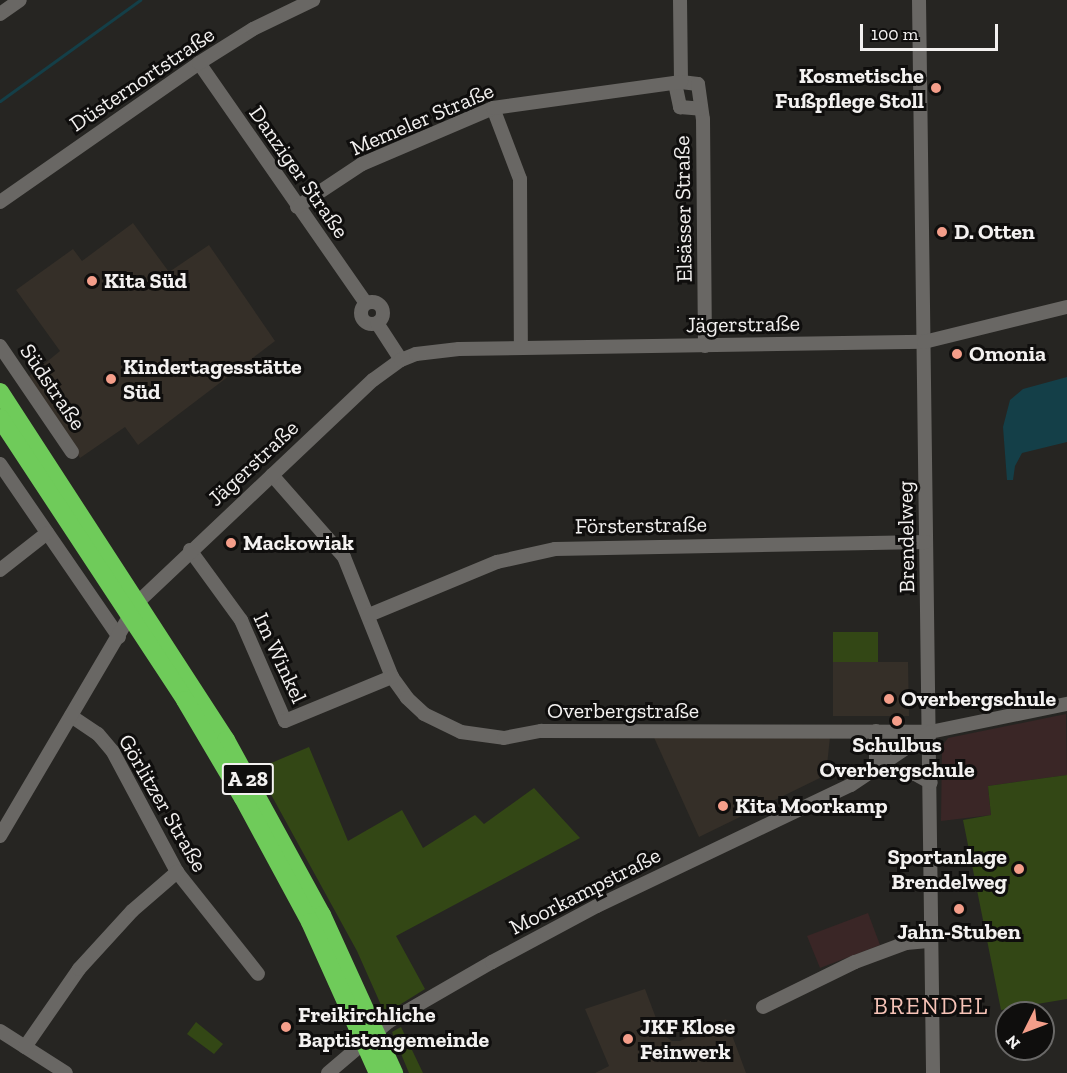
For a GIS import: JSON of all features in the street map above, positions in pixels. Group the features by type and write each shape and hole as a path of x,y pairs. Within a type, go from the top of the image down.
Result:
{"highway":[{"name":"A 28","path":"0,392 141,617 270,847 374,1044 394,1073"},
{"name":"A 28","path":"0,418 130,600"},
{"name":"A 28","path":"374,1044 378,1073"}],"street":[{"path":"0,14 20,0"},
{"name":"Düsternortstraße","path":"0,202 199,63 253,29 313,0"},
{"name":"Elsässer Straße","path":"680,0 678,83 680,106 701,109"},
{"name":"Brendelweg","path":"919,0 933,1073"},
{"name":"Danziger Straße","path":"199,63 297,207 366,303 362,317 366,322 377,323 401,360"},
{"name":"Elsässer Straße","path":"678,83 698,84 701,109 705,346"},
{"name":"Memeler Straße","path":"297,207 362,164 493,108 678,83"},
{"path":"493,108 520,179 520,348"},
{"name":"Jägerstraße","path":"0,837 137,603 190,550 373,380 401,360 440,350 924,342 1067,307"},
{"name":"Südstraße","path":"0,346 72,452"},
{"path":"0,465 118,638"},
{"path":"272,475 344,557 392,677"},
{"path":"0,570 47,533"},
{"name":"Försterstraße","path":"369,615 496,562 555,549 926,542"},
{"name":"Im Winkel","path":"190,550 241,620 285,721 392,677"},
{"name":"Overbergstraße","path":"392,677 424,714 461,732 483,738 541,731 930,732"},
{"path":"930,732 1067,704"},
{"name":"Görlitzer Straße","path":"71,716 98,734 113,752 177,872 208,916 258,974"},
{"path":"876,731 876,770 915,774 931,783"},
{"name":"Moorkampstraße","path":"328,1073 388,1022 492,962 876,770 930,732"},
{"path":"25,1047 79,969 132,911 177,872"},
{"path":"762,1007 855,962 906,943 931,941"},
{"path":"0,1031 62,1072"}],"shaded area":[{"path":"133,223 169,272 209,245 275,341 138,445 125,427 80,458 27,378 60,351 16,290 73,249 82,261"},
{"path":"833,662 908,662 909,716 833,716"},
{"path":"1066,714 1067,775 988,786 991,815 941,821 942,746 948,738"},
{"name":"Kita Moorkamp","path":"652,733 830,737 826,775 699,837"},
{"path":"868,913 880,945 820,968 807,936"},
{"path":"645,989 662,1034 672,1041 680,1041 726,1019 746,1073 595,1073 609,1066 585,1009"}],"green space":[{"path":"833,632 878,632 878,662 833,662"},
{"path":"309,747 348,841 402,810 423,848 475,815 484,824 534,788 580,838 396,936 425,989 385,1014 357,951 257,769"},
{"name":"Sportanlage Brendelweg","path":"1067,775 1067,999 999,1001 963,820 991,815 988,786"},
{"path":"196,1022 223,1044 214,1054 187,1034"},
{"path":"401,1027 423,1073 409,1073 392,1032"}],"water":[{"path":"1067,377 1067,442 1022,453 1015,466 1013,480 1007,480 1003,427 1010,400 1023,389"}],"waterway":[{"path":"0,101 140,0"}],"place":[{"name":"Kosmetische Fußpflege Stoll","path":"936,88"},
{"name":"D. Otten","path":"942,232"},
{"name":"Kita Süd","path":"92,281"},
{"name":"Omonia","path":"957,354"},
{"name":"Kindertagesstätte Süd","path":"111,379"},
{"name":"Mackowiak","path":"231,543"},
{"name":"Overbergschule","path":"889,699"},
{"name":"Schulbus Overbergschule","path":"897,721"},
{"name":"Kita Moorkamp","path":"723,806"},
{"name":"Sportanlage Brendelweg","path":"1019,869"},
{"name":"Jahn-Stuben","path":"959,909"},
{"name":"Freikirchliche Baptistengemeinde","path":"286,1027"},
{"name":"JKF Klose Feinwerk","path":"628,1039"}],"district":[{"name":"BRENDEL","path":"931,1006"}]}
